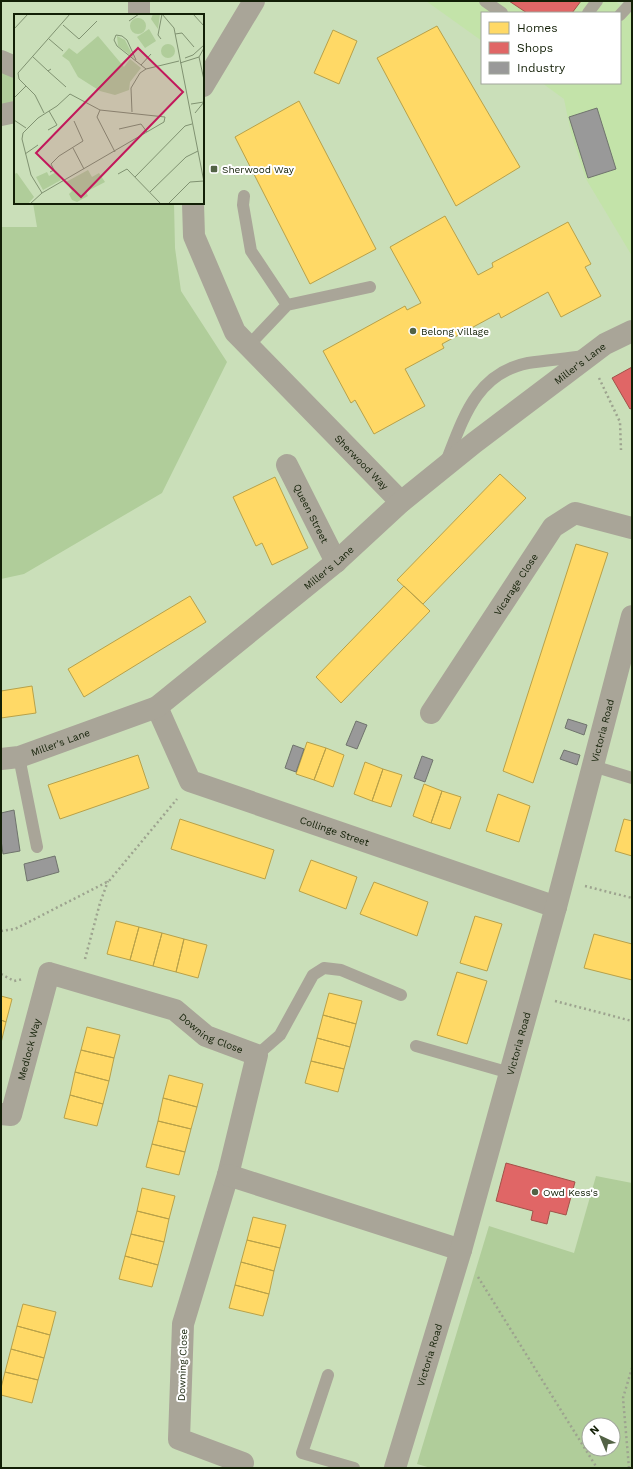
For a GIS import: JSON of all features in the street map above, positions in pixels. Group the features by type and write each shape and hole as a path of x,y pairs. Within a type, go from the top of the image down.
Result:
{"street":[{"path":"139,1 139,14"},
{"path":"204,84 254,1"},
{"path":"1,61 14,67"},
{"path":"1,115 14,112"},
{"name":"Sherwood Way","path":"193,204 194,236 234,332 401,502"},
{"name":"Miller's Lane","path":"10,758 157,706 336,562 401,502 444,467 605,344 632,331"},
{"name":"Queen Street","path":"287,465 336,562"},
{"name":"Vicarage Close","path":"431,713 553,527 575,513 632,528"},
{"name":"Victoria Road","path":"395,1468 461,1250 556,907 632,616"},
{"path":"157,706 190,781"},
{"name":"Collinge Street","path":"190,781 556,907"},
{"name":"Downing Close","path":"49,973 175,1010 206,1036 257,1054 228,1175 183,1324 178,1439 242,1463 241,1468"},
{"name":"Medlock Way","path":"1,1114 11,1116 49,973"},
{"path":"228,1175 461,1250"}],"lane":[{"path":"485,1 501,12"},
{"path":"589,12 597,1"},
{"path":"621,13 632,2"},
{"path":"244,196 251,251 287,305"},
{"path":"248,346 287,305 370,287"},
{"path":"444,467 465,413 480,390 501,373 527,363 589,356"},
{"path":"10,758 37,847"},
{"path":"593,766 632,778"},
{"path":"257,1054 280,1035 313,975 324,968 341,970 401,995"},
{"path":"416,1046 510,1073"},
{"path":"328,1375 302,1453 354,1468"}],"path":[{"path":"589,356 620,422 621,450"},
{"path":"79,982 100,903 109,881 173,804 190,781"},
{"path":"562,880 632,898"},
{"path":"1,931 15,929 109,881"},
{"path":"531,995 632,1021"},
{"path":"461,1250 597,1468"},
{"path":"629,1468 623,1398 632,1368"}],"shaded area":[{"path":"426,1 615,1 632,14 632,256 586,179 571,133 564,99 543,84 621,84 621,12 481,12 481,40"},
{"path":"1,70 14,78 14,101 1,105"},
{"path":"33,204 174,204 175,248 181,291 227,362 162,493 24,574 1,579 1,227 37,227"},
{"path":"596,1176 632,1183 632,1468 431,1468 417,1464 489,1226 574,1253"}],"building: Homes":[{"path":"437,26 520,167 456,206 377,58"},
{"path":"333,30 357,41 339,84 314,73"},
{"path":"299,101 376,249 310,284 235,137"},
{"name":"Belong Village","path":"445,216 478,275 493,267 492,263 568,222 591,264 585,267 601,296 561,317 548,292 501,318 499,313 442,344 444,348 405,369 425,406 374,434 355,400 351,403 323,351 405,306 407,310 421,303 390,247"},
{"path":"500,474 526,498 423,604 397,580"},
{"path":"275,477 308,548 272,565 262,543 256,546 233,497"},
{"path":"576,544 608,553 533,783 503,771"},
{"path":"404,586 430,611 341,703 316,677"},
{"path":"190,596 206,622 84,697 68,669"},
{"path":"32,686 36,713 1,718 1,691"},
{"path":"307,742 326,748 314,780 296,774"},
{"path":"326,748 344,755 333,787 314,780"},
{"path":"138,755 149,788 60,819 48,785"},
{"path":"365,762 383,769 372,801 354,794"},
{"path":"383,769 402,775 391,807 372,801"},
{"path":"424,784 442,791 431,823 413,816"},
{"path":"442,791 461,797 450,829 431,823"},
{"path":"498,794 530,806 519,842 486,831"},
{"path":"180,819 274,850 265,879 171,849"},
{"path":"624,819 632,821 632,856 615,851"},
{"path":"311,860 357,877 346,909 299,891"},
{"path":"374,882 428,902 417,936 360,914"},
{"path":"475,916 502,924 487,971 460,963"},
{"path":"116,921 139,927 130,960 107,954"},
{"path":"139,927 162,933 153,966 130,960"},
{"path":"162,933 184,939 176,972 153,966"},
{"path":"594,934 632,944 632,980 584,968"},
{"path":"184,939 207,945 198,978 176,972"},
{"path":"457,972 487,981 467,1044 437,1035"},
{"path":"329,993 362,1001 356,1024 323,1015"},
{"path":"1,996 12,999 6,1022 1,1020"},
{"path":"323,1015 356,1024 350,1047 317,1038"},
{"path":"1,1020 6,1022 1,1043"},
{"path":"87,1027 120,1035 114,1058 81,1050"},
{"path":"317,1038 350,1047 344,1069 311,1061"},
{"path":"81,1050 114,1058 109,1081 75,1072"},
{"path":"311,1061 344,1069 338,1092 305,1083"},
{"path":"75,1072 109,1081 103,1104 70,1095"},
{"path":"169,1075 203,1084 197,1107 163,1098"},
{"path":"70,1095 103,1104 97,1126 64,1118"},
{"path":"163,1098 197,1107 191,1129 158,1121"},
{"path":"158,1121 191,1129 185,1152 152,1144"},
{"path":"152,1144 185,1152 179,1175 146,1167"},
{"path":"142,1188 175,1196 169,1219 137,1211"},
{"path":"137,1211 169,1219 164,1242 131,1234"},
{"path":"253,1217 286,1225 280,1248 247,1240"},
{"path":"131,1234 164,1242 158,1265 125,1256"},
{"path":"247,1240 280,1248 274,1271 241,1262"},
{"path":"125,1256 158,1265 152,1287 119,1279"},
{"path":"241,1262 274,1271 269,1294 235,1285"},
{"path":"235,1285 269,1294 263,1316 229,1308"},
{"path":"23,1304 56,1312 50,1335 17,1326"},
{"path":"17,1326 50,1335 44,1358 11,1349"},
{"path":"11,1349 44,1358 38,1380 5,1372"},
{"path":"5,1372 38,1380 32,1403 1,1395"}],"building: Shops":[{"path":"509,1 581,1 573,12 526,12"},
{"path":"632,367 632,408 630,409 612,378"},
{"name":"Owd Kess's","path":"506,1163 575,1182 566,1215 550,1211 547,1224 531,1220 533,1211 496,1201"}],"building: Industry":[{"path":"597,108 616,169 588,178 569,117"},
{"path":"568,719 587,725 584,735 565,728"},
{"path":"356,721 367,725 357,749 346,745"},
{"path":"293,745 304,749 296,772 285,768"},
{"path":"564,750 580,755 577,765 560,759"},
{"path":"422,756 433,760 425,782 414,778"},
{"path":"14,810 20,851 3,854 1,840 1,813"},
{"path":"55,856 59,872 27,881 24,864"}],"place":[{"name":"Sherwood Way","path":"214,169"},
{"name":"Belong Village","path":"413,331"},
{"name":"Owd Kess's","path":"535,1192"}]}
